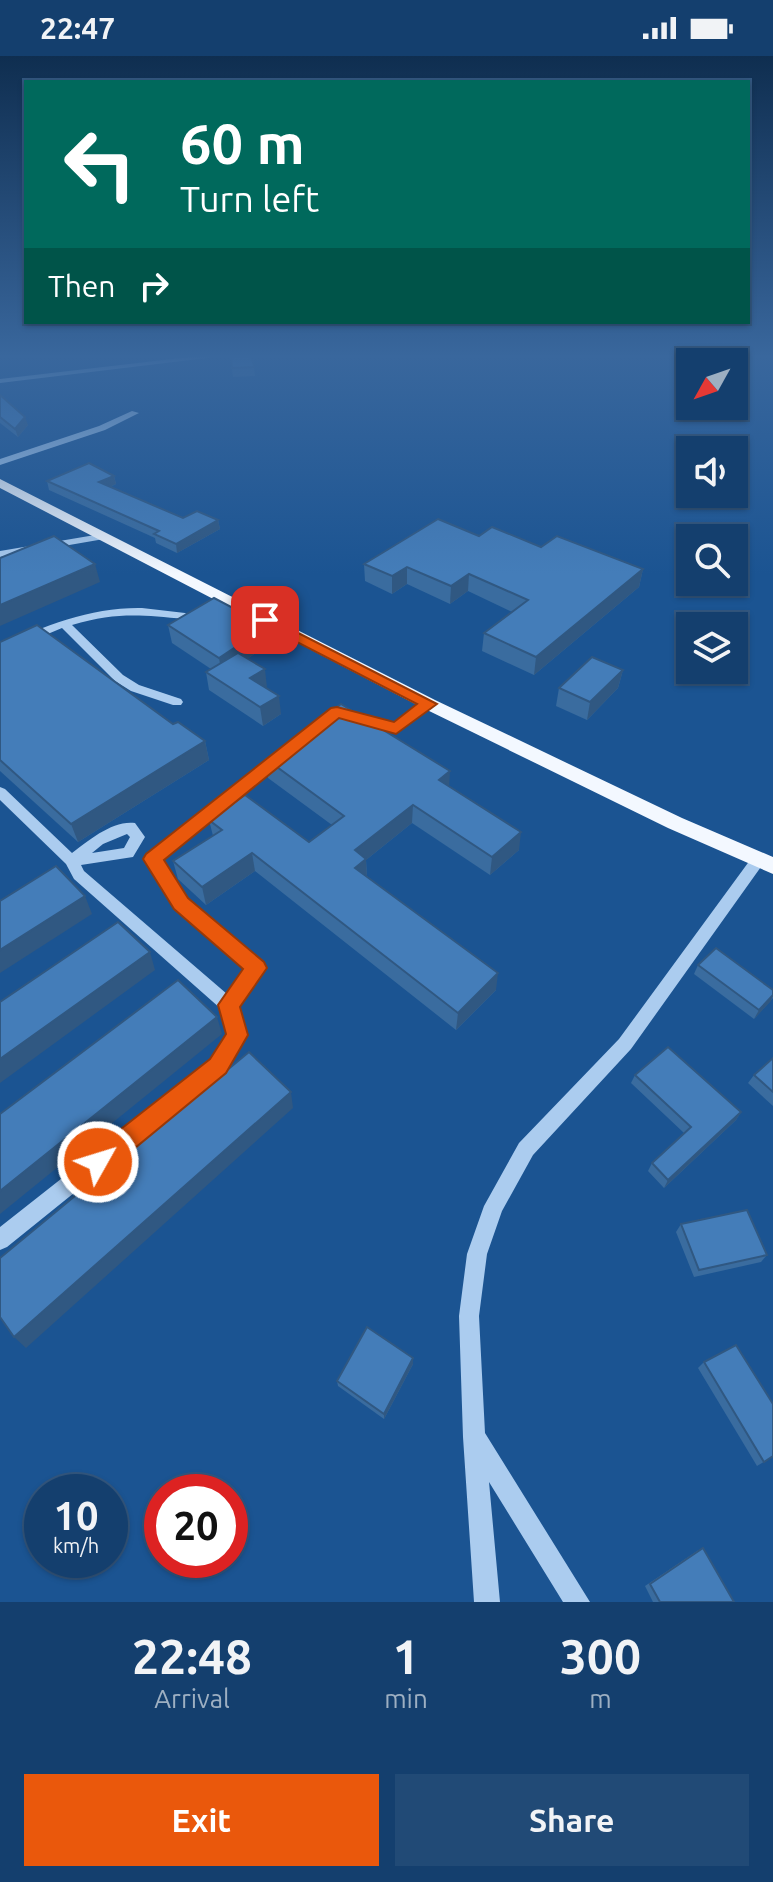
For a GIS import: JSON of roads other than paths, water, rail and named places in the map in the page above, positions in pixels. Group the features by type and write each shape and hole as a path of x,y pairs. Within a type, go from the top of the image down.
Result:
{"main road":[{"path":"0,483 429,704 766,863"}],"street":[{"path":"0,462 99,429"},
{"path":"0,554 101,537"},
{"path":"0,651 91,617 136,611 185,616"},
{"path":"65,625 119,678 135,688 177,702"},
{"path":"337,712 396,728 429,704"},
{"path":"228,1005 256,968 181,904 153,859 300,741"},
{"path":"0,792 72,861 79,875 228,1005 237,1035 218,1066 0,1240"},
{"path":"487,1602 474,1437 469,1316 477,1254 494,1206 526,1149 625,1044 766,863"},
{"path":"474,1437 577,1602"}]}
